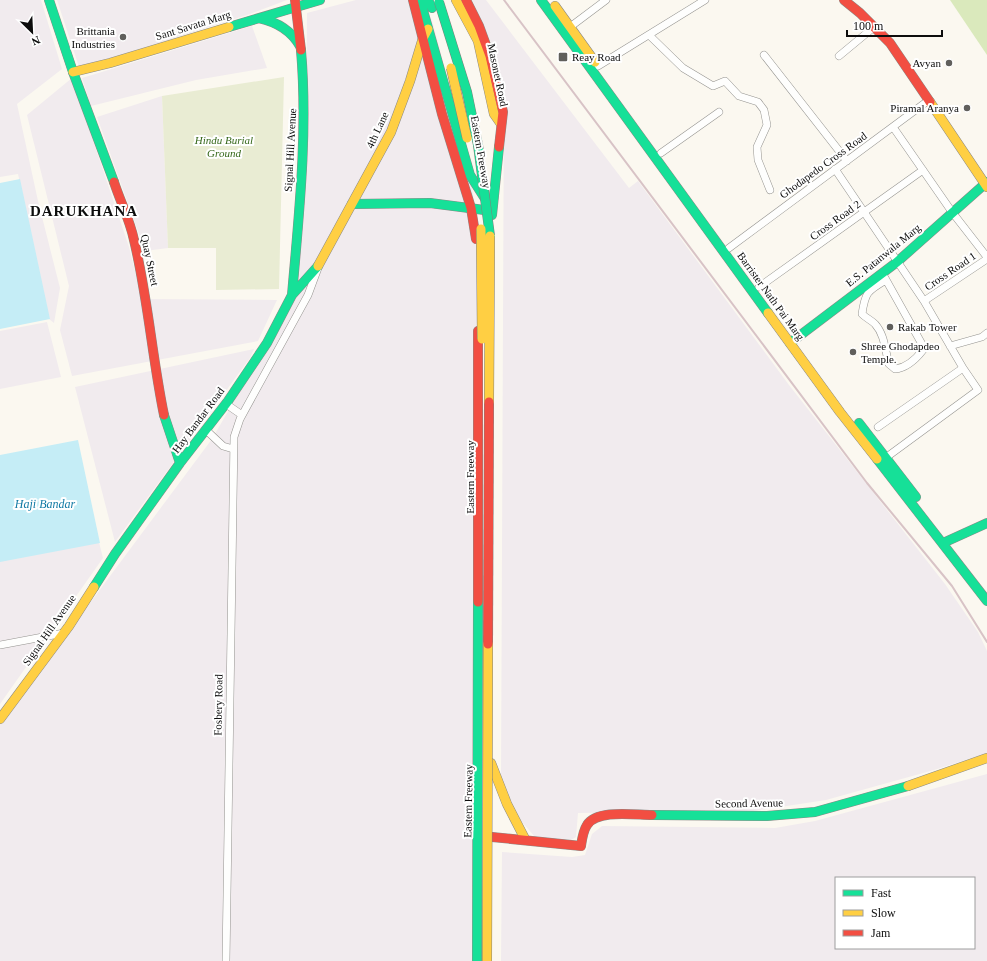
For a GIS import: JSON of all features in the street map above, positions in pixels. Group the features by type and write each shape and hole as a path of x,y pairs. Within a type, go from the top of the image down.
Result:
{"main road":[{"name":"Quay Street","path":"49,0 73,72 134,238 146,295 154,365 164,415 180,463"},
{"name":"Sant Savata Marg","path":"73,72 110,63 258,18 296,3 320,0"},
{"path":"413,0 442,114 471,208 476,234 478,366 478,961"},
{"path":"420,0 470,175 492,211"},
{"name":"Eastern Freeway","path":"428,0 450,63 466,132 481,235 482,563 478,961"},
{"name":"Eastern Freeway","path":"438,0 467,92 478,145 490,233 487,961"},
{"name":"Masonet Road","path":"456,0 478,41 494,114 501,124"},
{"name":"Masonet Road","path":"466,0 480,26 490,56 503,112 501,124"},
{"name":"Barrister Nath Pai Marg","path":"541,0 793,340 846,408 882,460 987,590"},
{"name":"Barrister Nath Pai Marg","path":"551,0 729,248 737,264 759,287 793,340"},
{"path":"844,0 890,43 986,184"},
{"name":"Signal Hill Avenue","path":"292,295 303,160 304,107 301,48 296,3"},
{"path":"258,18 271,20 287,30 296,38 301,48"},
{"name":"4th Lane","path":"292,295 321,262 391,132 410,81 423,38 428,29"},
{"path":"491,961 491,763 495,347 494,234 492,211 501,124"},
{"name":"E.S. Patanwala Marg","path":"793,340 884,277 897,262 952,212 986,184"},
{"path":"352,204 430,203 492,211"},
{"name":"Hay Bandar Road","path":"115,554 180,463 226,404 267,343 292,295"},
{"path":"947,541 987,523"},
{"name":"Barrister Nath Pai Marg","path":"947,541 987,601"},
{"name":"Signal Hill Avenue","path":"0,719 64,633 115,554"},
{"name":"Second Avenue","path":"492,837 524,839 581,846 584,828 590,820 600,815 767,816 815,812 911,785 987,758"},
{"path":"477,762 491,763"},
{"path":"491,763 507,804 524,839"}],"street":[{"path":"570,27 606,0"},
{"path":"598,66 705,0"},
{"path":"839,56 874,27"},
{"path":"649,35 683,68 713,86 725,81 739,96 758,102 764,110 767,125 757,147 758,160 770,190"},
{"path":"764,55 847,160"},
{"name":"Ghodapedo Cross Road","path":"729,248 929,100"},
{"path":"661,153 719,112"},
{"path":"893,127 952,212 987,258"},
{"path":"835,170 924,301 963,368 978,390 882,460"},
{"name":"Cross Road 2","path":"759,287 923,170"},
{"name":"Cross Road 1","path":"924,301 987,258"},
{"name":"4th Lane","path":"233,449 234,437 242,415 308,295 321,262"},
{"path":"884,277 923,350 916,359 902,369 895,369 889,364 886,346 879,330 862,314 865,296 871,288 884,277"},
{"path":"950,346 982,337 987,333"},
{"path":"878,427 963,368"},
{"path":"226,404 242,415"},
{"path":"206,430 223,446 233,449"},
{"name":"Fosbery Road","path":"226,961 233,449"},
{"path":"0,645 64,633"}],"shaded area":[{"path":"0,0 41,0 62,69 17,104 38,201 60,288 54,323 49,319 18,174 0,177"},
{"name":"Brittania Industries","path":"57,0 287,0 247,15 79,67"},
{"path":"356,0 424,0 433,24 467,153 479,237 476,961 0,961 0,724 212,439 292,301 306,169 307,13"},
{"path":"472,0 486,0 629,188 638,181 789,385 945,584 978,632 987,651 987,753 934,770 826,800 753,811 578,813 576,837 571,840 535,837 522,822 501,781 504,90 493,47"},
{"path":"252,26 267,68 196,80 91,106 82,78"},
{"path":"72,78 129,247 142,299 277,300 258,341 72,376 60,330 69,286 27,115"},
{"path":"162,96 168,248 145,251 97,117"},
{"path":"47,322 61,377 0,389 0,331"},
{"path":"254,349 250,358 115,542 75,387"},
{"path":"99,542 103,558 0,704 0,561"},
{"path":"987,774 987,961 501,961 502,852 572,857 585,855 592,834 602,826 775,828 815,821"}],"green space":[{"path":"950,0 987,0 987,55"},
{"name":"Hindu Burial Ground","path":"284,77 279,289 216,290 216,248 168,248 162,96"}],"water":[{"path":"20,179 50,319 0,329 0,183"},
{"name":"Haji Bandar","path":"78,440 100,543 0,562 0,455"}],"railway":[{"path":"504,0 867,483 952,586 987,642"}],"traffic: fast":[{"path":"49,0 73,72 114,182"},
{"path":"229,27 320,0"},
{"path":"420,0 470,175 484,197"},
{"path":"428,0 432,8"},
{"path":"541,0 768,313"},
{"path":"439,2 467,92 478,145 490,236"},
{"path":"259,18 278,24 288,31 300,46"},
{"path":"292,295 302,173 304,111 301,50"},
{"path":"492,215 499,147"},
{"path":"790,343 897,262 987,182"},
{"path":"352,204 430,203 492,211"},
{"path":"94,587 115,554 180,463 228,401 267,343 292,295 318,266"},
{"path":"164,415 180,463"},
{"path":"859,423 916,497"},
{"path":"877,459 987,601"},
{"path":"943,543 987,523"},
{"path":"477,961 478,602"},
{"path":"652,815 767,816 815,812 908,786"}],"traffic: slow":[{"path":"456,0 478,41 494,114 501,124"},
{"path":"555,6 595,62"},
{"path":"73,72 110,63 229,27"},
{"path":"318,266 391,132 410,81 423,38 428,29"},
{"path":"451,68 467,138"},
{"path":"930,102 987,187"},
{"path":"481,229 482,339"},
{"path":"489,402 490,236"},
{"path":"768,313 840,412 877,459"},
{"path":"0,719 69,626 94,587"},
{"path":"487,961 488,644"},
{"path":"908,786 987,758"},
{"path":"491,763 507,804 525,839"}],"traffic: jam":[{"path":"295,0 301,50"},
{"path":"413,0 442,114 471,208 476,239"},
{"path":"466,0 479,26 490,56 503,112 499,147"},
{"path":"844,0 860,13 890,43 930,102"},
{"path":"114,182 130,225 139,262 164,415"},
{"path":"478,331 478,602"},
{"path":"488,644 489,402"},
{"path":"492,837 581,846 584,832 587,825 592,820 607,815 617,814 652,815"}],"place":[{"name":"Brittania Industries","path":"123,37"},
{"name":"Reay Road","path":"563,57"},
{"name":"Avyan","path":"949,63"},
{"name":"Piramal Aranya","path":"967,108"},
{"name":"Rakab Tower","path":"890,327"},
{"name":"Shree Ghodapdeo Temple.","path":"853,352"}],"district":[{"name":"DARUKHANA","path":"84,211"}]}
